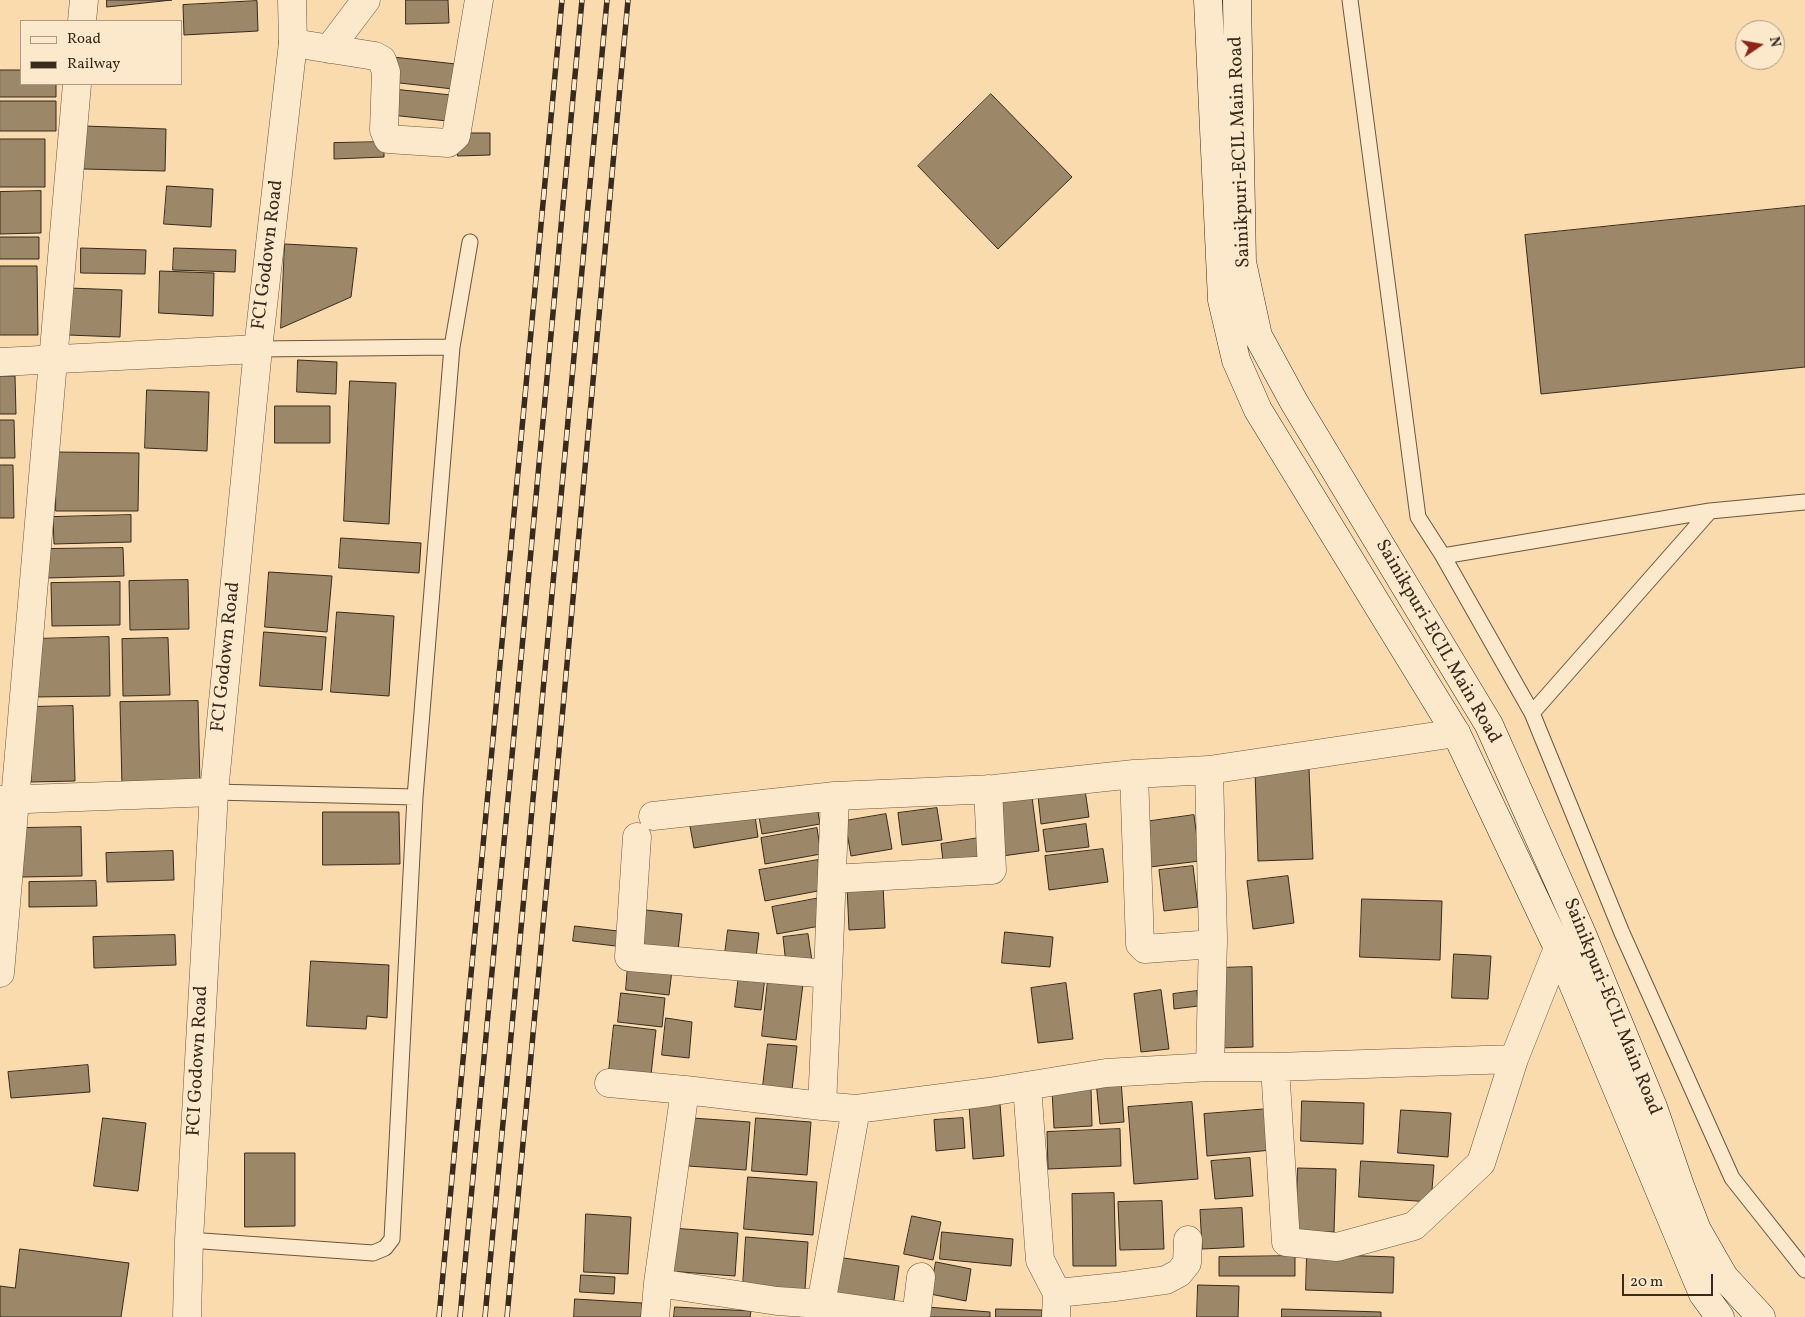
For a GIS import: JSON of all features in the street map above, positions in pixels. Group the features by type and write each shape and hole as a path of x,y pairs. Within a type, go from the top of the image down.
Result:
{"street":[{"path":"82,20 84,0"},
{"name":"FCI Godown Road","path":"187,1317 189,1240 214,792 258,349 293,43 292,0"},
{"path":"329,49 366,0"},
{"path":"293,43 375,56 382,60 386,72 384,130 388,139 448,143 456,136 479,0"},
{"name":"Sainikpuri-ECIL Main Road","path":"1208,0 1222,300 1236,360 1258,410 1456,733 1558,948 1703,1294 1720,1317"},
{"name":"Sainikpuri-ECIL Main Road","path":"1237,0 1242,262 1258,336 1294,402 1489,724 1582,934 1653,1107 1680,1186 1698,1230 1724,1277 1761,1317"},
{"path":"0,973 8,800 54,359 77,85"},
{"path":"0,362 258,349"},
{"path":"653,816 835,796 988,789 1134,774 1210,770 1456,733"},
{"path":"1210,770 1213,944 1210,1068"},
{"path":"1134,774 1140,944 1146,949 1213,944"},
{"path":"832,879 992,870 988,789"},
{"path":"8,800 214,792"},
{"path":"822,1106 835,796"},
{"path":"637,837 629,957 828,974"},
{"path":"1275,1067 1286,1242 1337,1247 1414,1226 1481,1163 1514,1059 1558,948"},
{"path":"608,1084 685,1090 856,1109 1106,1073 1514,1059"},
{"path":"1026,1086 1040,1260 1057,1305 1116,1287 1166,1280 1179,1273 1187,1263 1188,1240"},
{"path":"655,1317 685,1090"},
{"path":"821,1304 856,1109"},
{"path":"916,1317 921,1277"},
{"path":"658,1283 775,1309 821,1304 911,1317"}],"lane":[{"path":"1350,0 1418,517 1443,556 1532,713 1622,933 1732,1178 1805,1270"},
{"path":"189,1240 373,1253 385,1248 392,1239 415,797 452,346 470,242"},
{"path":"258,349 452,346"},
{"path":"1443,556 1710,511 1805,502"},
{"path":"1532,713 1710,511"},
{"path":"214,792 415,797"}],"building":[{"path":"107,0 172,0 107,7"},
{"path":"406,0 448,0 449,23 406,24"},
{"path":"257,1 258,31 184,35 183,5"},
{"path":"393,57 456,64 453,89 391,82"},
{"path":"0,70 20,70 20,85 56,85 56,97 0,97"},
{"path":"393,89 451,95 447,121 391,115"},
{"path":"991,94 1072,177 998,249 918,166"},
{"path":"0,101 56,101 56,131 0,131"},
{"path":"85,126 166,129 165,171 84,169"},
{"path":"458,133 490,133 490,155 458,156"},
{"path":"0,139 45,139 45,187 0,187"},
{"path":"384,142 384,157 334,159 334,143"},
{"path":"167,186 213,189 211,227 164,224"},
{"path":"41,191 41,233 0,234 0,192"},
{"path":"1805,206 1805,367 1541,394 1525,235"},
{"path":"0,237 39,237 39,259 0,259"},
{"path":"285,244 357,248 351,297 281,328"},
{"path":"81,248 146,250 145,274 81,273"},
{"path":"174,248 236,250 235,272 173,270"},
{"path":"0,266 37,266 38,335 0,335"},
{"path":"160,271 214,273 213,316 159,313"},
{"path":"69,288 122,290 120,337 68,335"},
{"path":"298,360 337,362 336,394 297,392"},
{"path":"0,376 15,376 16,414 0,414"},
{"path":"350,381 396,383 389,524 344,521"},
{"path":"147,390 209,392 207,451 145,448"},
{"path":"275,406 330,406 330,443 275,443"},
{"path":"0,420 14,420 15,458 0,458"},
{"path":"56,452 139,453 138,511 56,511"},
{"path":"0,465 13,465 14,518 0,518"},
{"path":"131,515 131,542 54,544 53,517"},
{"path":"341,538 421,543 419,573 339,568"},
{"path":"123,548 124,576 45,578 45,549"},
{"path":"269,572 332,576 327,632 265,627"},
{"path":"188,580 189,629 130,630 129,581"},
{"path":"120,582 120,625 52,626 51,583"},
{"path":"337,612 394,616 389,696 331,692"},
{"path":"264,632 326,637 322,690 260,686"},
{"path":"109,637 110,696 34,697 33,639"},
{"path":"168,638 170,695 123,696 122,639"},
{"path":"198,701 200,785 122,786 120,702"},
{"path":"73,706 75,781 31,782 30,707"},
{"path":"1309,769 1313,859 1258,861 1255,771"},
{"path":"1085,790 1089,817 1041,824 1038,796"},
{"path":"1032,797 1039,851 1002,856 995,801"},
{"path":"816,800 820,824 762,834 758,811"},
{"path":"937,808 942,840 902,845 898,813"},
{"path":"754,809 758,837 694,848 689,821"},
{"path":"323,812 399,812 400,864 323,865"},
{"path":"886,814 892,849 851,856 845,821"},
{"path":"1194,815 1200,861 1150,867 1144,822"},
{"path":"1086,824 1089,847 1046,852 1043,830"},
{"path":"81,827 82,876 22,877 21,828"},
{"path":"817,828 821,854 765,864 761,838"},
{"path":"979,838 984,863 944,869 941,844"},
{"path":"1103,849 1108,882 1049,890 1045,856"},
{"path":"173,851 174,880 107,882 106,853"},
{"path":"818,860 823,890 765,901 759,870"},
{"path":"1193,866 1198,907 1164,911 1159,870"},
{"path":"1288,876 1294,923 1253,929 1247,881"},
{"path":"96,881 97,906 29,907 29,882"},
{"path":"883,884 885,928 849,930 847,886"},
{"path":"820,898 825,925 777,934 772,907"},
{"path":"1362,899 1442,901 1440,960 1360,957"},
{"path":"646,910 682,914 678,951 643,947"},
{"path":"575,926 618,931 616,946 573,941"},
{"path":"728,930 759,933 756,957 725,954"},
{"path":"1005,932 1053,937 1050,967 1002,963"},
{"path":"808,934 812,961 786,964 783,937"},
{"path":"175,935 176,965 94,968 93,937"},
{"path":"1454,954 1491,956 1488,999 1452,998"},
{"path":"311,961 389,965 387,1018 367,1016 366,1029 307,1026"},
{"path":"628,965 672,970 669,995 626,990"},
{"path":"1252,967 1253,1047 1218,1048 1217,968"},
{"path":"739,975 765,977 761,1010 735,1007"},
{"path":"768,980 803,984 796,1040 762,1036"},
{"path":"1066,983 1073,1039 1038,1043 1031,988"},
{"path":"1161,990 1169,1049 1141,1052 1134,994"},
{"path":"1197,991 1198,1006 1174,1009 1173,994"},
{"path":"621,993 665,998 662,1027 618,1022"},
{"path":"666,1018 692,1022 689,1058 662,1055"},
{"path":"614,1025 656,1030 651,1075 609,1071"},
{"path":"768,1044 797,1046 792,1090 763,1086"},
{"path":"88,1065 90,1092 11,1098 8,1072"},
{"path":"1121,1080 1124,1122 1100,1124 1096,1081"},
{"path":"1091,1088 1092,1126 1054,1128 1052,1090"},
{"path":"1302,1101 1364,1103 1363,1144 1301,1141"},
{"path":"1192,1102 1198,1179 1134,1184 1128,1107"},
{"path":"1000,1104 1004,1156 973,1159 969,1106"},
{"path":"1269,1109 1272,1150 1207,1156 1204,1114"},
{"path":"1401,1110 1451,1113 1448,1157 1398,1153"},
{"path":"103,1118 146,1123 138,1191 94,1186"},
{"path":"692,1118 750,1122 746,1170 688,1166"},
{"path":"756,1118 811,1122 807,1175 752,1171"},
{"path":"963,1118 965,1148 936,1151 934,1120"},
{"path":"1120,1129 1121,1166 1048,1169 1047,1132"},
{"path":"245,1153 295,1153 295,1226 245,1227"},
{"path":"1250,1158 1253,1196 1215,1199 1211,1161"},
{"path":"1361,1161 1434,1165 1431,1202 1359,1197"},
{"path":"1298,1168 1336,1169 1334,1232 1296,1232"},
{"path":"748,1177 817,1182 813,1235 744,1229"},
{"path":"1114,1193 1116,1266 1073,1266 1072,1194"},
{"path":"1162,1201 1164,1249 1120,1250 1118,1202"},
{"path":"1242,1208 1244,1247 1202,1249 1200,1210"},
{"path":"586,1214 631,1217 628,1274 584,1272"},
{"path":"912,1216 941,1222 933,1260 904,1254"},
{"path":"672,1228 738,1233 735,1276 668,1271"},
{"path":"942,1232 1013,1239 1011,1266 940,1259"},
{"path":"746,1237 808,1242 805,1290 743,1286"},
{"path":"20,1249 129,1263 121,1317 0,1317 0,1286 15,1288"},
{"path":"1307,1254 1394,1257 1393,1293 1306,1290"},
{"path":"1295,1256 1295,1276 1219,1276 1219,1257"},
{"path":"837,1257 899,1266 893,1307 832,1298"},
{"path":"936,1262 971,1269 966,1301 930,1294"},
{"path":"581,1275 615,1277 614,1294 580,1292"},
{"path":"1198,1285 1239,1286 1238,1317 1197,1317"},
{"path":"575,1299 642,1303 641,1317 574,1317"},
{"path":"675,1307 751,1311 750,1317 674,1317"},
{"path":"927,1307 990,1312 990,1317 926,1317"},
{"path":"996,1309 1042,1310 1042,1317 996,1317"},
{"path":"1282,1309 1381,1312 1381,1317 1282,1317"}],"railway":[{"path":"439,1317 562,0"},
{"path":"460,1317 582,0"},
{"path":"485,1317 607,0"},
{"path":"507,1317 628,0"}]}
